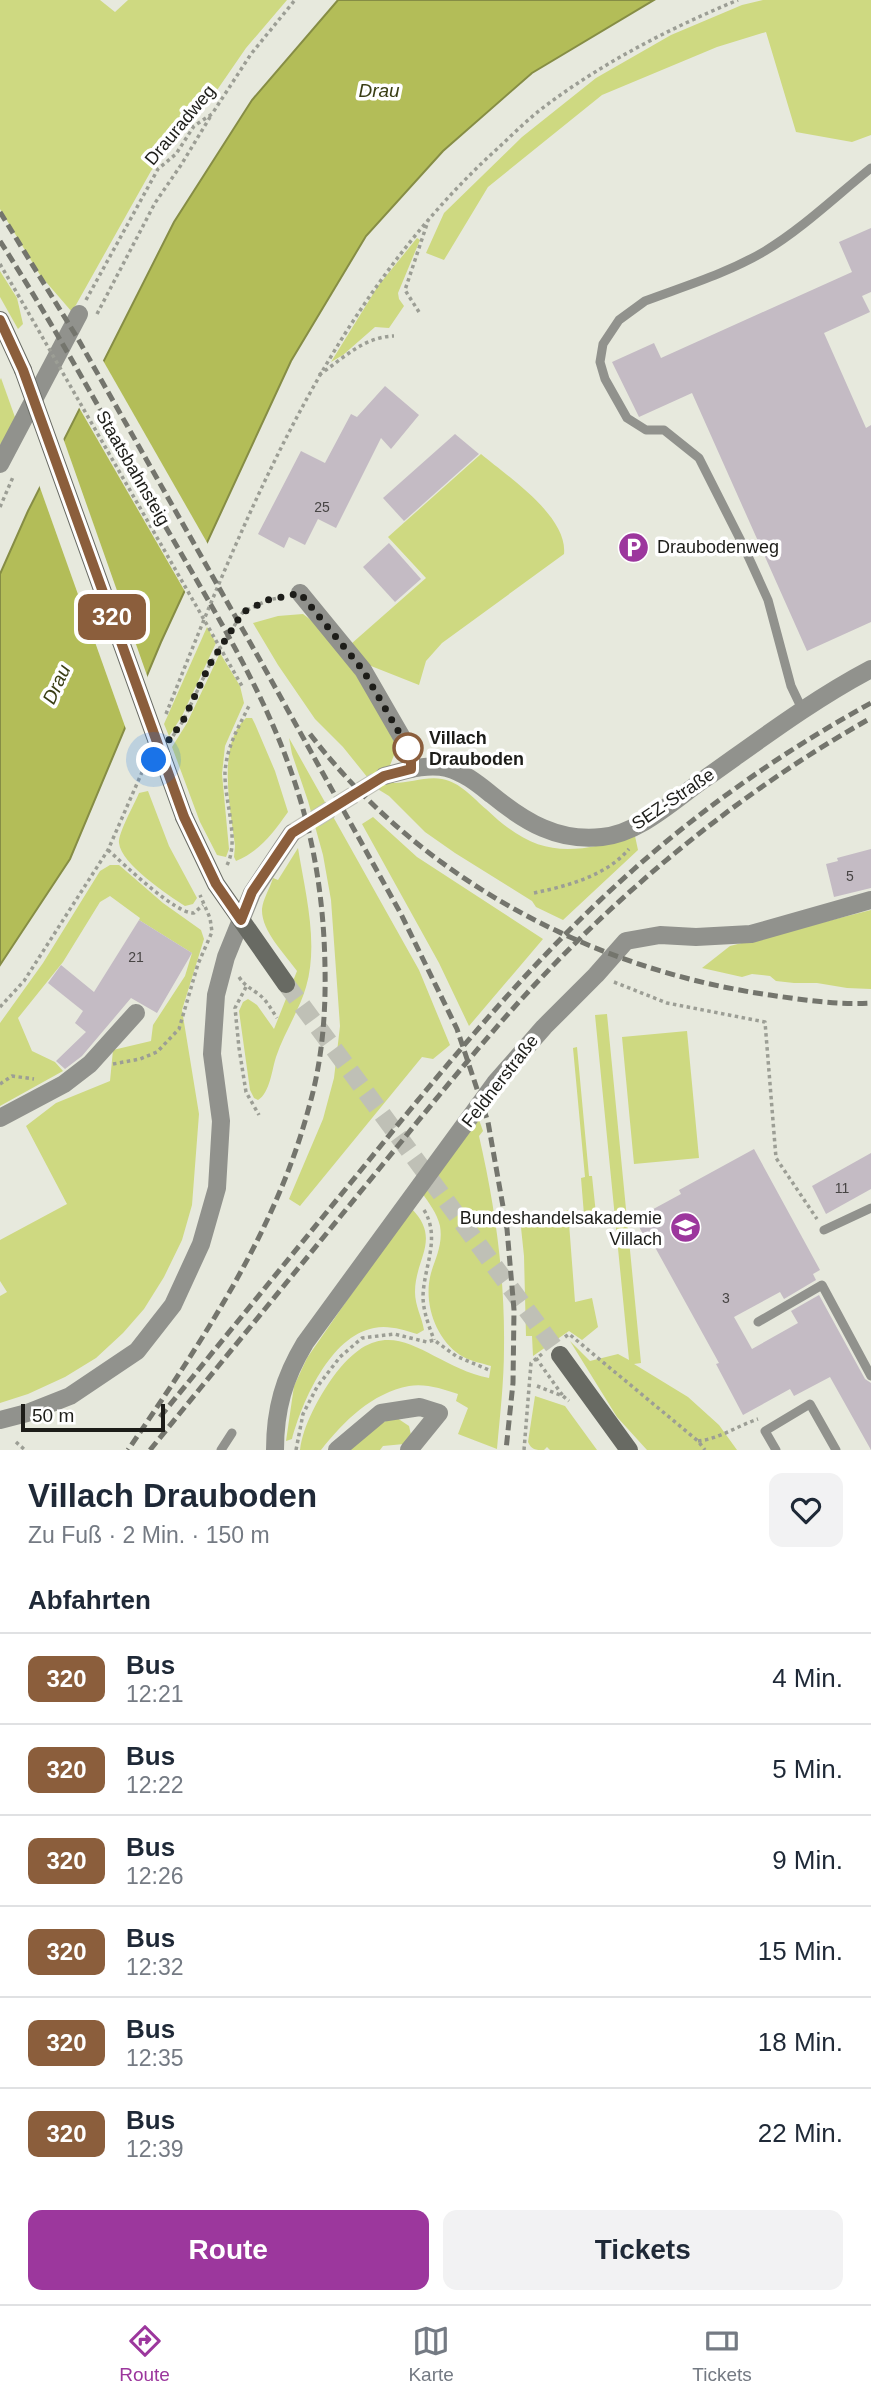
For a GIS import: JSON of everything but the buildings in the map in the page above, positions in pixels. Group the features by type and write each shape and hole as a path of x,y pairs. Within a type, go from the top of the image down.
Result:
{"main road":[{"path":"0,320 23,370 184,817 216,884 286,984"},
{"path":"559,1355 629,1450"}],"street":[{"path":"0,464 88,314"},
{"path":"300,593 363,670 408,748 411,769"},
{"name":"SEZ-Straße","path":"384,776 411,769 439,767 459,772 529,822 560,835 600,838 635,827 803,711 871,668"},
{"path":"0,1420 27,1413 70,1396 137,1351 173,1305 201,1244 217,1188 221,1121 212,1054 216,995 226,957 252,892 292,833"},
{"name":"Feldnerstraße","path":"275,1450 281,1394 290,1367 305,1343 495,1083 626,941 660,935 696,937 751,934 871,901"},
{"path":"0,1118 64,1084 90,1063 136,1013"},
{"path":"337,1450 381,1413 419,1407 439,1413 409,1450"}],"lane":[{"path":"803,711 791,686 776,621 768,600 699,458 664,430 646,430 627,418 605,379 600,362 601,353 609,332 631,309 645,301 740,265 764,251 796,229 871,168"},
{"path":"824,1230 871,1208"},
{"path":"758,1322 821,1285 871,1376"},
{"path":"776,1450 765,1431 810,1404 836,1450"},
{"path":"221,1450 232,1433"}],"path":[{"name":"Drauradweg","path":"88,314 158,169 176,154 194,126 212,114 251,54 295,0"},
{"path":"165,715 246,520 317,376 380,278 457,186 538,112 583,79 688,20 738,0"},
{"path":"88,314 212,114"},
{"path":"419,312 405,290 429,219"},
{"name":"Staatsbahnsteig","path":"0,264 242,686"},
{"path":"317,376 373,338 394,336"},
{"path":"64,376 71,364"},
{"path":"0,507 18,466"},
{"path":"172,737 183,721 210,664 243,612 268,600 300,593"},
{"path":"227,866 232,851 226,788 227,761 231,738 249,706"},
{"path":"0,1007 24,981 108,850 151,751"},
{"path":"141,775 149,765"},
{"path":"534,892 570,884 601,870 629,848 635,827"},
{"path":"90,1063 108,1065 140,1059 157,1052 172,1039 182,1023 198,964 212,933 204,904 194,913 186,912 152,889 108,850"},
{"path":"596,975 667,1003 765,1022 776,1158 824,1230"},
{"path":"258,1115 246,1092 235,1008 246,987 258,993 277,1018"},
{"path":"0,1084 12,1076 24,1077 37,1079 51,1090"},
{"path":"420,1204 430,1220 432,1233 423,1300 434,1340 456,1356 489,1370"},
{"path":"296,1450 303,1414 317,1387 340,1357 362,1338 394,1334 427,1342 434,1340"},
{"path":"536,1358 573,1404"},
{"path":"537,1386 564,1396"},
{"path":"698,1441 725,1433 768,1413"},
{"path":"16,1442 25,1450"}],"shaded area":[{"path":"0,0 100,0 115,12 128,0 287,0 246,48 204,109 151,171 72,312 40,275 0,209"},
{"path":"763,0 871,0 871,135 852,142 796,132 766,32 717,47 602,95 488,187 444,260 426,253 444,213 522,137 596,78 671,35 742,5"},
{"path":"417,238 420,240 398,293 404,306 389,328 375,327 331,362 378,286"},
{"path":"0,271 17,298 23,324 18,329 0,297"},
{"path":"1,378 16,420 0,445 0,380"},
{"path":"481,454 520,485 546,511 563,540 564,554 442,643 426,661 419,685 366,664 351,644 426,578 388,537"},
{"path":"303,614 317,625 342,655 393,738 396,750 389,768 394,783 430,778 455,783 505,825 539,845 573,849 635,836 638,850 563,920 536,907 532,901 425,832 389,796 376,788 343,747 315,719 253,623 278,616"},
{"path":"207,627 216,643 182,716 169,736 164,724"},
{"path":"220,653 240,686 244,703 225,746 222,774 229,849 226,857 217,855 200,822 172,747 187,723"},
{"path":"246,718 252,718 255,724 275,771 288,812 259,847 236,861 228,761 231,744"},
{"path":"289,738 419,970 450,1045 433,1059 422,1057 300,1206 289,1199 323,1119 334,1078 340,1026 331,900 323,855"},
{"path":"148,791 169,846 197,898 193,904 185,906 157,887 136,869 122,851 119,838 124,826 139,793"},
{"path":"373,817 417,857 543,939 469,1026 439,963 362,824"},
{"path":"298,848 310,918 310,970 303,996 279,1048 268,1086 258,1100 250,1090 239,1011 243,1002 248,999 257,1005 274,1029 297,971 269,934 262,909 273,878 278,880"},
{"path":"110,865 119,865 163,903 201,930 204,939 182,1010 199,1114 192,1205 182,1240 164,1277 144,1309 123,1333 96,1358 65,1377 0,1403 0,1296 7,1292 0,1281 0,1240 67,1204 26,1126 56,1103 110,1081 113,1050 151,1041 153,1025 185,976 192,953 139,920 140,918 110,896 100,902 63,962 18,1018 32,1051 55,1062 63,1071 0,1106 0,1023 43,963 100,871"},
{"path":"871,910 871,989 776,981 770,976 752,974 742,977 702,968 730,946"},
{"path":"607,1014 641,1363 634,1364 688,1397 719,1425 737,1450 647,1450 617,1417 570,1341 590,1361 618,1354 629,1360 595,1015"},
{"path":"687,1031 699,1158 634,1164 622,1037"},
{"path":"577,1047 589,1176 592,1176 596,1214 584,1215 581,1178 585,1177 573,1048"},
{"path":"478,1117 483,1131 479,1136 494,1215 503,1294 504,1361 497,1449 458,1434 468,1408 456,1401 458,1394 415,1385 383,1395 371,1402 349,1419 321,1450 300,1450 308,1421 333,1377 353,1354 372,1343 390,1340 408,1344 466,1371 489,1378 491,1366 471,1360 451,1348 433,1318 429,1284 441,1233 437,1217 422,1193"},
{"path":"411,1208 425,1229 425,1249 415,1292 424,1330 417,1334 391,1328 374,1328 358,1334 344,1344 320,1373 303,1407 292,1439 286,1441 294,1386 307,1358"},
{"path":"568,1210 575,1302 592,1298 598,1327 582,1340 569,1331 533,1356 532,1336 526,1336 520,1218"},
{"path":"535,1396 565,1406 597,1450 532,1448 528,1442"},
{"path":"397,1418 409,1426 411,1435 404,1444 383,1446 380,1450 347,1450 379,1423"}],"water":[{"name":"Drau","path":"338,0 654,0 532,73 443,151 366,236 291,361 161,642 70,859 0,965 0,574 28,511 174,222 252,100"}],"pier":[{"path":"101,357 209,546 187,595 77,404"},
{"path":"62,435 149,681 127,732 38,482"}],"tunnel":[{"path":"292,833 384,776"},
{"path":"286,984 560,1355"}],"railway":[{"path":"0,212 78,339 260,660 401,914 457,1029 488,1122 507,1229 514,1310 513,1383 506,1450"},
{"path":"0,241 213,608 267,711 295,783 308,828 323,920 325,1002 322,1038 317,1073 295,1153 277,1198 233,1286 128,1450"},
{"path":"160,1417 455,1056 559,941 633,870 689,823 778,759 871,703"},
{"path":"150,1450 451,1081 549,970 678,850 772,780 871,718"},
{"path":"310,734 354,786 403,832 457,873 514,909 575,939 638,964 704,983 808,1000 871,1003"}],"bus line":[{"name":"320","path":"0,320 23,370 184,817 216,884 241,920 252,892 292,833 384,776 411,769 408,748"}],"place":[{"name":"Draubodenweg","path":"634,547"},
{"name":"Villach Drauboden","path":"408,748"},
{"name":"Bundeshandelsakademie Villach","path":"685,1228"}],"route":[{"path":"154,760 183,721 210,664 243,612 268,600 300,593 363,670 408,748"}]}
